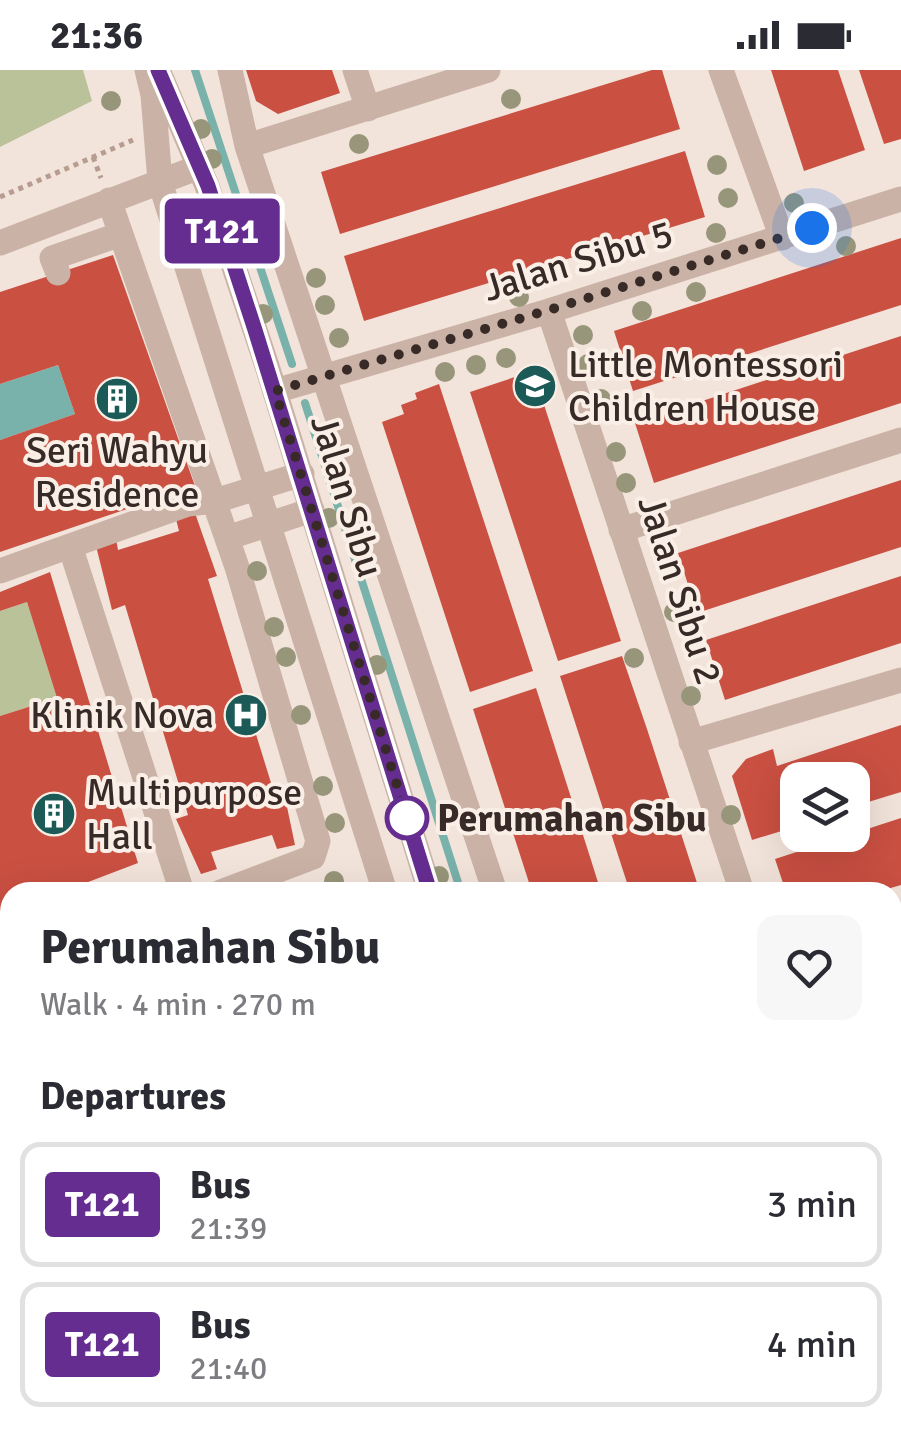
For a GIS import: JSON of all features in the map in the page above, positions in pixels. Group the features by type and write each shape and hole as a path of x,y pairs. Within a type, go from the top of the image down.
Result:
{"street":[{"path":"146,70 153,95 160,182 383,882"},
{"name":"Jalan Sibu","path":"158,70 200,167 275,391 427,882"},
{"name":"Jalan Sibu","path":"230,70 247,146 491,882"},
{"path":"354,70 368,109"},
{"path":"721,70 782,238"},
{"path":"247,146 483,71"},
{"path":"0,243 200,167"},
{"name":"Jalan Sibu 5","path":"275,391 901,199"},
{"path":"109,200 227,538 318,840 313,857 247,882"},
{"path":"58,273 52,258 121,234"},
{"name":"Jalan Sibu 2","path":"549,310 739,882"},
{"path":"621,530 901,440"},
{"path":"0,571 188,504 214,501 302,474"},
{"path":"227,538 312,510"},
{"path":"70,546 179,882"},
{"path":"691,742 901,680"}],"path":[{"path":"0,196 133,140"},
{"path":"93,158 96,168"}],"green space":[{"path":"0,70 83,70 92,101 0,147"},
{"path":"27,602 57,698 0,716 0,611"}],"water":[{"path":"58,365 75,414 0,440 0,384"}],"building":[{"path":"246,70 332,70 340,93 278,114 256,101"},
{"path":"662,70 680,129 340,234 321,172"},
{"path":"771,70 838,70 865,150 804,171"},
{"path":"859,70 901,70 901,139 884,144"},
{"path":"685,151 705,217 364,321 344,256"},
{"path":"901,238 901,305 633,391 614,331"},
{"name":"Seri Wahyu Residence","path":"113,255 195,486 0,552 0,440 75,414 58,365 0,384 0,292"},
{"path":"901,336 901,403 654,483 635,423"},
{"path":"533,371 621,641 558,661 470,392"},
{"path":"439,384 533,671 470,692 382,422 404,414 401,405 417,399 415,393"},
{"path":"901,480 901,547 697,613 678,553"},
{"path":"195,513 217,576 208,579 272,786 282,783 295,845 277,849 272,835 211,852 217,869 201,874 176,819 188,815 125,605 112,610 96,546 116,539 118,550 179,531 176,519"},
{"path":"50,572 138,863 88,882 0,882 0,716 57,698 27,602 0,611 0,592"},
{"path":"901,576 901,643 725,700 706,640"},
{"path":"622,656 697,882 627,882 560,676"},
{"path":"536,688 598,882 529,882 473,709"},
{"path":"901,725 901,792 870,801 870,762 789,762"},
{"path":"773,749 777,766 780,765 780,831 752,840 732,776 746,759"},
{"path":"901,818 901,882 783,882 775,859 797,852 870,852 870,828"}],"waterway":[{"path":"195,70 292,364"},
{"path":"305,403 458,882"}],"bus line":[{"name":"T121","path":"158,70 208,186 302,474 427,882"}],"place":[{"name":"Little Montessori Children House","path":"535,386"},
{"name":"Seri Wahyu Residence","path":"117,399"},
{"name":"Klinik Nova","path":"246,715"},
{"name":"Multipurpose Hall","path":"54,814"},
{"name":"Perumahan Sibu","path":"407,818"}],"route":[{"path":"407,818 275,391 812,228"}]}
